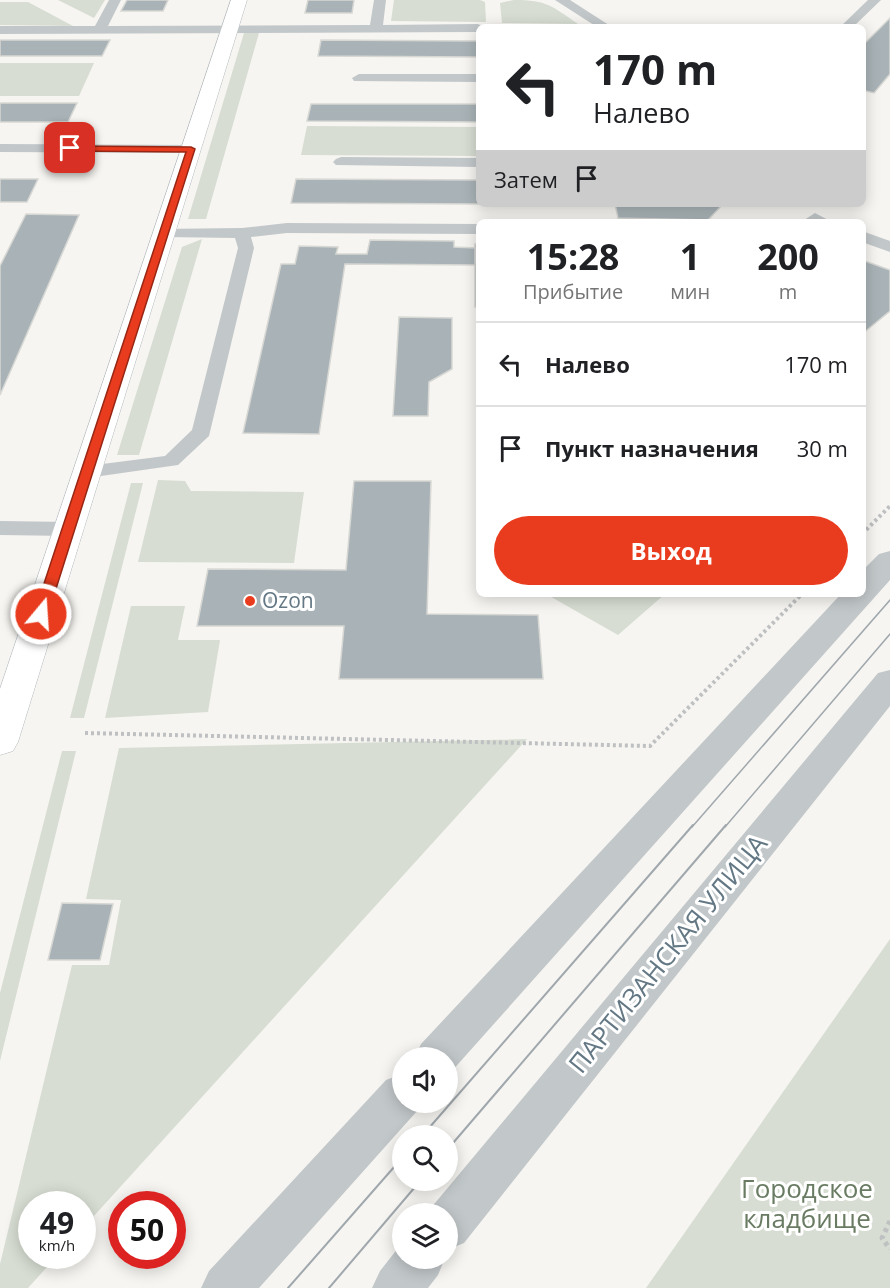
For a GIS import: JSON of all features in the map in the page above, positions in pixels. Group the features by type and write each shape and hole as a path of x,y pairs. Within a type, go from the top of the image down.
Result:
{"main road":[{"path":"0,742 239,0"}],"street":[{"path":"866,587 890,561"},
{"path":"446,1047 856,597"},
{"name":"ПАРТИЗАНСКАЯ УЛИЦА","path":"458,1212 890,682"},
{"path":"226,1288 392,1106"},
{"path":"397,1288 412,1269"}],"lane":[{"path":"99,30 115,0"},
{"path":"376,28 380,0"},
{"path":"849,24 875,0"},
{"path":"567,1 602,24"},
{"path":"0,30 476,28"},
{"path":"358,78 476,78"},
{"path":"0,148 191,149"},
{"path":"340,162 476,163"},
{"path":"164,232 242,233 287,228 476,229"},
{"path":"87,472 171,461 202,432 246,248 242,233"},
{"path":"866,238 890,247"},
{"path":"0,528 69,529"}],"path":[{"path":"866,530 890,506"},
{"path":"86,733 650,746 799,597"},
{"path":"890,1221 882,1238 890,1249"}],"green space":[{"path":"58,0 105,0 94,18"},
{"path":"394,0 480,0 485,2 486,22 391,21"},
{"path":"514,0 534,1 549,5 578,24 502,23 500,3"},
{"path":"0,2 28,2 73,26 0,25"},
{"path":"244,33 259,33 206,219 188,219"},
{"path":"0,63 94,63 79,96 0,96"},
{"path":"307,126 476,127 476,156 301,155"},
{"path":"202,239 139,455 117,455 182,247"},
{"path":"158,480 185,481 191,491 304,492 294,563 138,562"},
{"path":"131,483 143,483 84,718 70,718"},
{"path":"551,597 662,597 618,635"},
{"path":"131,606 185,606 178,640 220,640 208,712 105,718"},
{"path":"527,739 117,1191 108,1191 108,1200 96,1214 96,1191 18,1191 18,1269 45,1269 28,1288 0,1288 0,1264 72,965 109,965 121,900 86,899 119,748"},
{"path":"62,751 76,751 0,1061 0,993"},
{"name":"Городское кладбище","path":"890,939 890,1288 646,1288"}],"building":[{"path":"127,0 168,0 163,11 121,11"},
{"path":"308,0 354,0 352,13 305,13"},
{"path":"890,18 890,74 874,93 866,91 866,42"},
{"path":"0,40 110,40 102,56 0,56"},
{"path":"321,40 476,41 476,57 318,56"},
{"path":"0,103 77,103 68,122 0,122"},
{"path":"311,104 476,104 476,122 307,121"},
{"path":"0,179 38,179 27,202 0,202"},
{"path":"296,179 476,180 476,204 291,203"},
{"path":"616,207 720,207 709,219 618,218"},
{"path":"26,214 79,215 0,395 0,266"},
{"path":"370,240 454,241 454,247 476,248 475,265 345,264 319,434 243,433 281,264 295,264 299,246 338,247 336,254 367,254"},
{"path":"475,244 476,244 476,307"},
{"path":"866,261 890,270 890,311 866,331"},
{"path":"399,317 452,318 452,369 429,382 428,416 393,416"},
{"path":"354,481 431,481 427,614 538,615 543,679 339,679 344,626 197,626 208,569 346,570"},
{"path":"62,903 113,904 100,960 48,960"}],"tram line":[{"path":"692,827 890,600"},
{"path":"725,827 890,634"},
{"path":"432,1125 693,825"},
{"path":"458,1137 726,825"},
{"path":"288,1288 392,1169"},
{"path":"329,1288 412,1191"}],"place":[{"name":"Ozon","path":"250,601"}],"route":[{"path":"41,614 191,149 70,148"}]}
